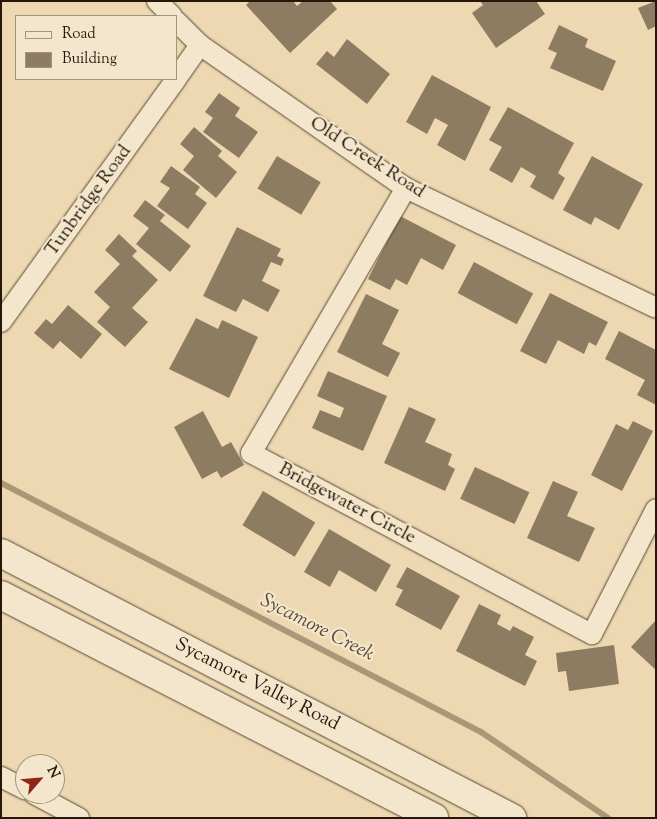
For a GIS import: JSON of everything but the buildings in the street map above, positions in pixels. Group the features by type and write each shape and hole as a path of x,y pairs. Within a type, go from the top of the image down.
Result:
{"main road":[{"name":"Sycamore Valley Road","path":"1,553 512,818"},
{"name":"Sycamore Valley Road","path":"1,595 434,818"}],"street":[{"path":"158,1 171,15"},
{"name":"Old Creek Road","path":"178,22 200,45 406,188 656,308"},
{"name":"Tunbridge Road","path":"178,76 200,45"},
{"name":"Tunbridge Road","path":"1,322 175,80"},
{"name":"Bridgewater Circle","path":"406,188 250,453 592,634 656,509"},
{"path":"1,777 15,784"},
{"path":"53,804 79,818"}],"waterway":[{"name":"Sycamore Creek","path":"1,483 481,732 608,818"}]}
